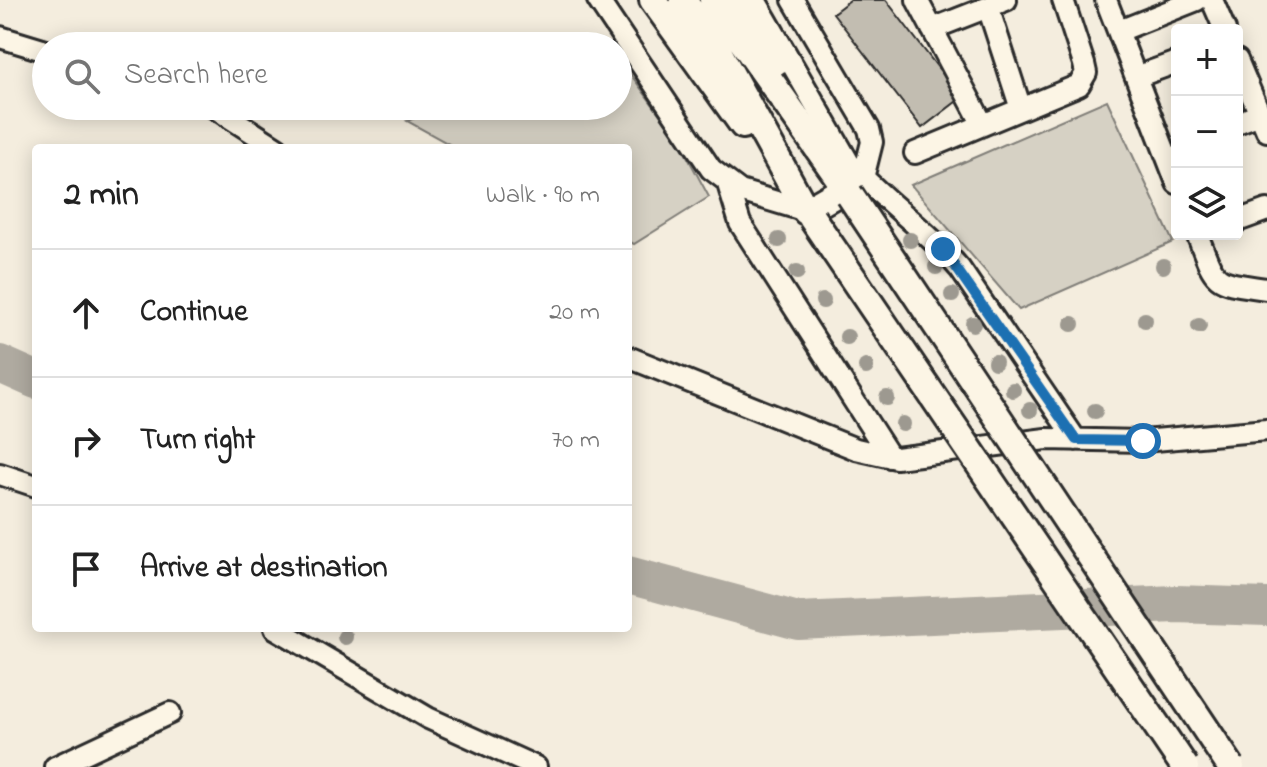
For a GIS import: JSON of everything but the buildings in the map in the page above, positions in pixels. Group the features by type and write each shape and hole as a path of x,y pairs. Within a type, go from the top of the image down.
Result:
{"main road":[{"path":"653,0 809,215 1185,767"},
{"path":"683,0 719,53 809,215"},
{"path":"713,0 852,181"},
{"path":"737,0 1231,767"},
{"path":"809,215 852,181"}],"street":[{"path":"598,0 619,32"},
{"path":"755,0 852,181 943,249 960,269 1076,440"},
{"path":"793,0 869,129 872,142 852,181"},
{"path":"917,0 983,125"},
{"path":"915,153 1074,88 1083,80 1084,64 1063,0"},
{"path":"1106,0 1136,77 1171,148"},
{"path":"1119,31 1197,0"},
{"path":"1212,0 1222,24"},
{"path":"932,29 997,4 1021,109"},
{"path":"0,37 32,47"},
{"path":"632,51 711,169 728,184 809,215"},
{"path":"1136,77 1171,64"},
{"path":"1243,75 1263,123"},
{"path":"234,120 271,144"},
{"path":"728,184 740,223 890,457"},
{"path":"1243,219 1267,210"},
{"path":"1201,240 1214,277 1221,282 1267,289"},
{"path":"632,359 856,449 890,457 920,457 1046,439 1143,441 1267,430"},
{"path":"0,474 32,485"},
{"path":"282,632 428,718 536,767"},
{"path":"55,767 170,713"}],"shaded area":[{"path":"632,76 679,141 709,197 634,244 632,144 449,144 407,121 632,120"},
{"path":"1107,100 1173,242 1019,310 911,185"}],"waterway":[{"path":"0,364 32,378"},
{"path":"632,576 798,621 1176,604 1267,607"}],"route":[{"path":"943,249 960,269 1076,440 1143,441"}]}
